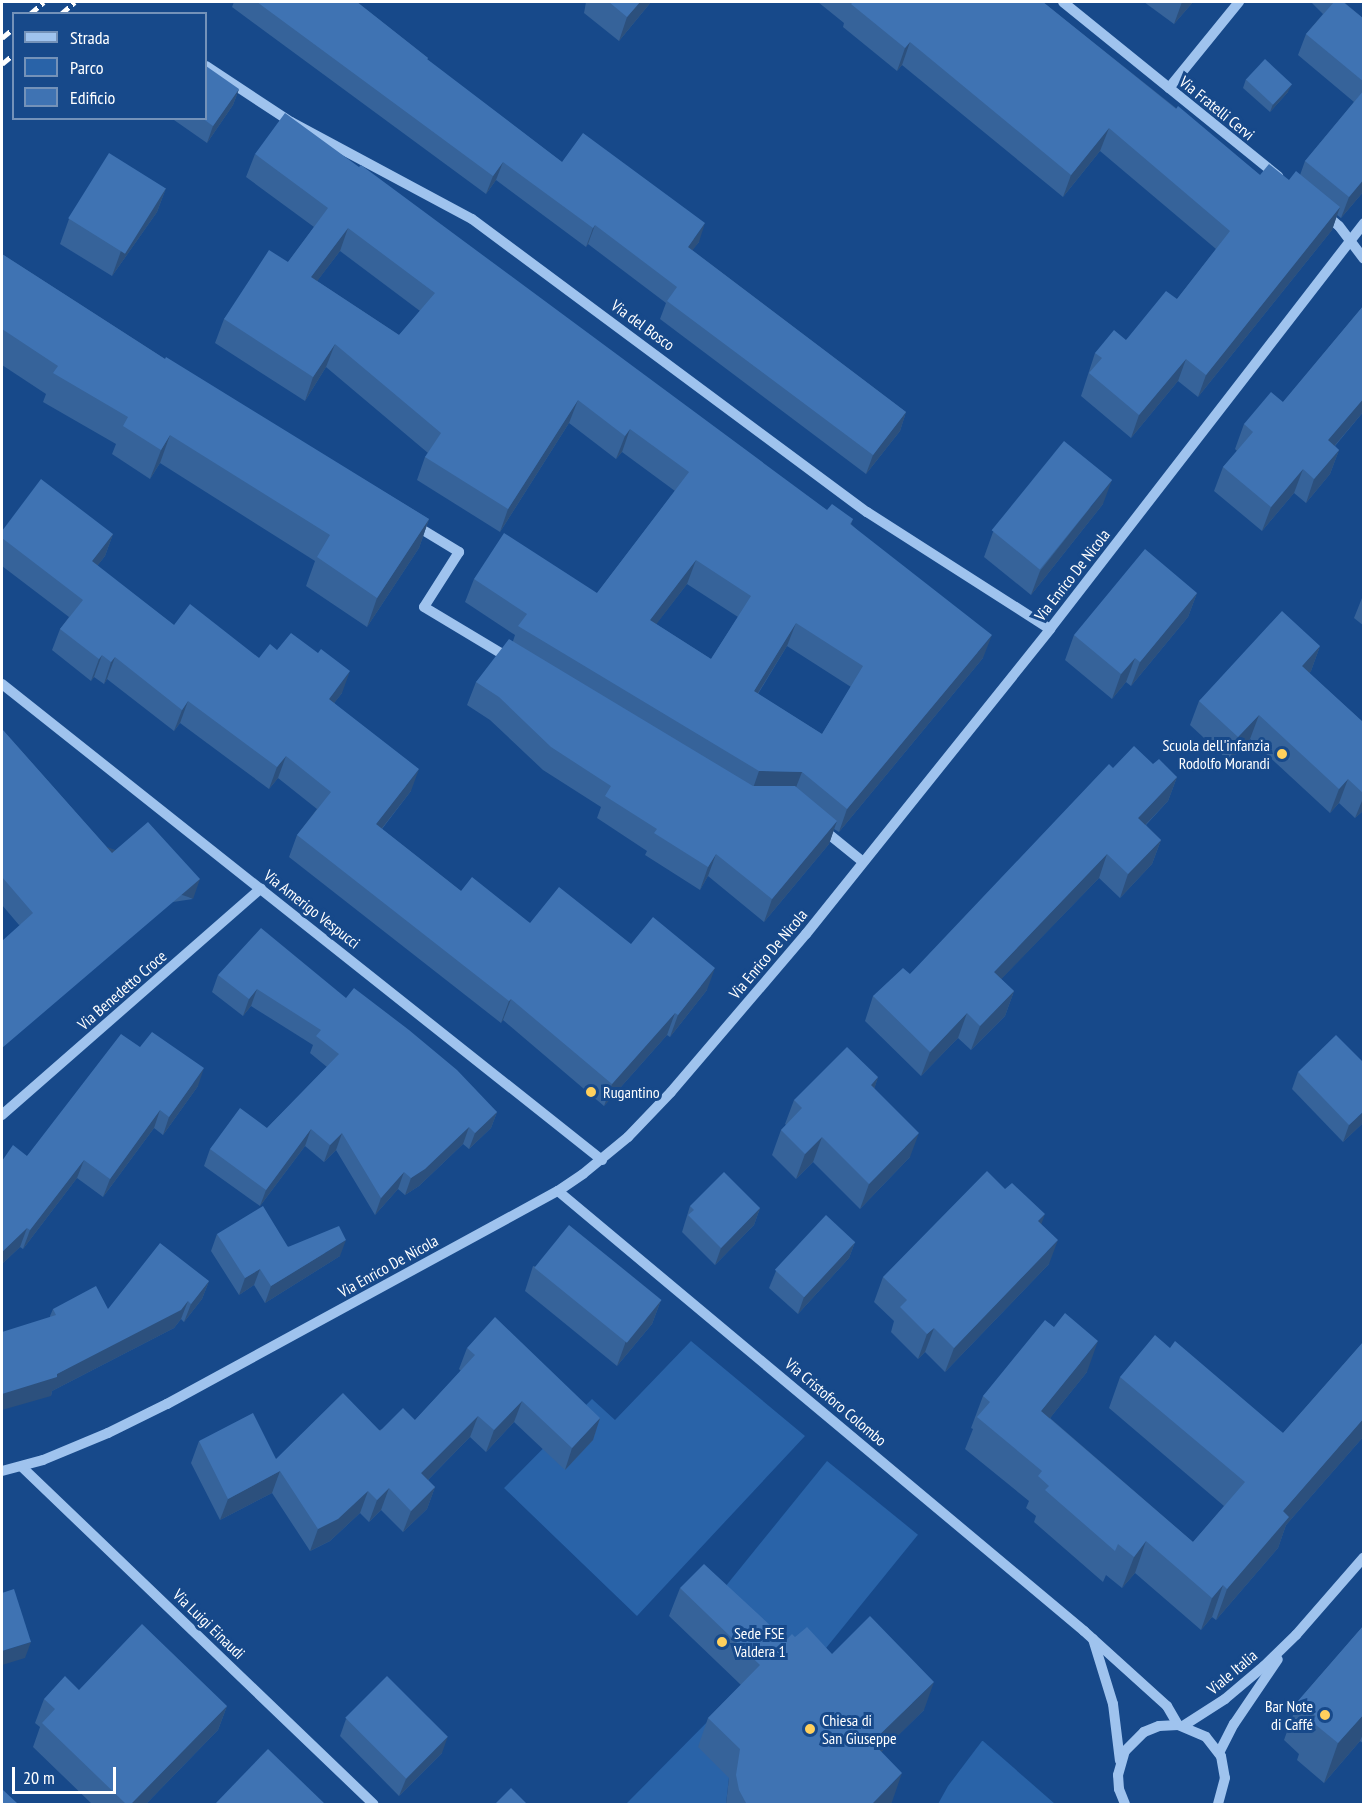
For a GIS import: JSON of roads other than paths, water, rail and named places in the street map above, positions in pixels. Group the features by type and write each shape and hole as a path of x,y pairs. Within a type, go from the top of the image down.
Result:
{"street":[{"name":"Via Fratelli Cervi","path":"1063,2 1286,182"},
{"path":"1169,88 1239,2"},
{"name":"Via del Bosco","path":"207,67 291,122 472,219 867,512 1050,629"},
{"path":"1312,204 1339,226 1364,259"},
{"name":"Via Enrico De Nicola","path":"2,1471 22,1467 108,1433 167,1404 558,1191 602,1160 671,1092 806,934 1050,629 1364,223"},
{"path":"400,515 459,552 424,607 516,662"},
{"name":"Via Amerigo Vespucci","path":"2,684 602,1160"},
{"path":"807,816 863,862"},
{"name":"Via Benedetto Croce","path":"2,1115 261,888"},
{"name":"Via Cristoforo Colombo","path":"558,1191 1093,1639 1167,1706 1180,1725"},
{"name":"Via Luigi Einaudi","path":"22,1467 373,1804"},
{"name":"Viale Italia","path":"1219,1753 1256,1689 1296,1635 1364,1557"},
{"name":"Viale Italia","path":"1180,1725 1241,1686 1296,1635"},
{"path":"1093,1639 1113,1704 1119,1741 1119,1789 1115,1804"},
{"path":"1120,1765 1130,1745 1144,1732 1159,1726 1180,1725 1206,1737 1219,1753 1226,1778 1218,1804"},
{"path":"1119,1789 1125,1804"}],"railway":[{"path":"32,12 44,2"},
{"path":"63,12 75,2"},
{"path":"2,38 12,30"},
{"path":"2,64 12,56"}],"place":[{"name":"Scuola dell'infanzia Rodolfo Morandi","path":"1282,754"},
{"name":"Rugantino","path":"591,1092"},
{"name":"Sede FSE Valdera 1","path":"722,1642"},
{"name":"Bar Note di Caffé","path":"1325,1715"},
{"name":"Chiesa di San Giuseppe","path":"810,1729"}]}
